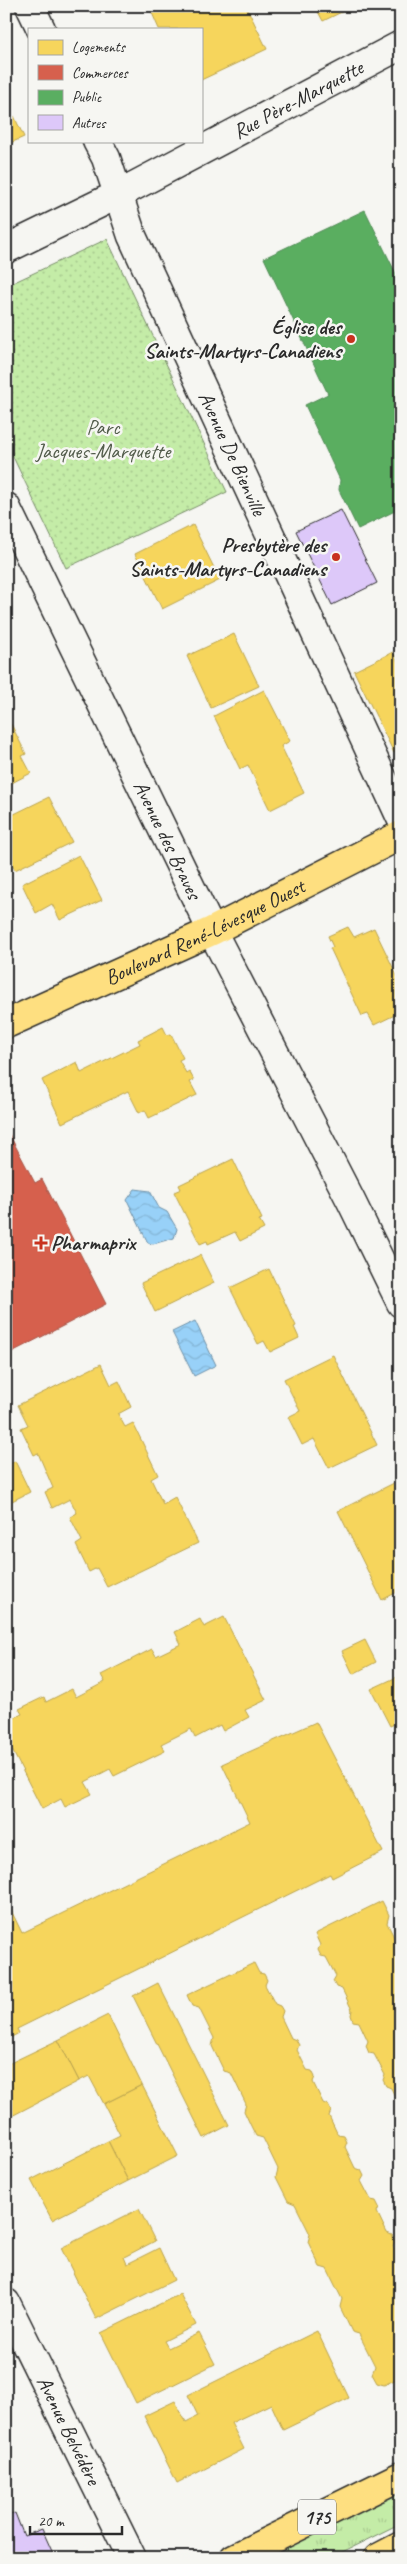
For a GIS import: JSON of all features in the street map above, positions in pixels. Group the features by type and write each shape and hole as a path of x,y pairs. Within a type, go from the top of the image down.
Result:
{"main road":[{"name":"Boulevard René-Lévesque Ouest","path":"6,1024 212,931 401,835"},
{"name":"175","path":"234,2558 401,2476"},
{"path":"378,2558 401,2546"}],"street":[{"path":"30,6 41,28"},
{"name":"Rue Père-Marquette","path":"6,249 116,195 401,45"},
{"name":"Avenue De Bienville","path":"98,142 106,158 116,195 132,236 401,818"},
{"name":"Avenue des Braves","path":"6,507 212,931 352,1201 401,1303"},
{"name":"Avenue Belvédère","path":"6,2303 132,2558"}],"green space":[{"name":"Parc Jacques-Marquette","path":"107,239 227,492 66,568 6,442 6,286"},
{"path":"401,2485 401,2523 330,2558 255,2558"}],"water":[{"path":"135,1189 150,1191 159,1208 167,1212 177,1229 174,1238 153,1244 148,1243 127,1200"},
{"path":"195,1321 216,1365 194,1376 172,1332"}],"building: Logements":[{"path":"149,6 246,6 267,49 202,80 202,28 159,28"},
{"path":"315,6 354,6 323,21"},
{"path":"14,116 24,137 6,145 6,120"},
{"path":"193,525 220,580 162,609 135,554"},
{"path":"234,634 259,686 211,708 187,656"},
{"path":"393,652 401,669 401,749 394,753 354,671"},
{"path":"264,690 290,741 281,746 304,793 270,810 248,765 240,769 214,716"},
{"path":"11,724 26,754 22,756 31,773 6,786 6,726"},
{"path":"49,797 72,842 15,870 6,852 6,818"},
{"path":"79,855 102,900 60,920 52,904 36,913 22,884"},
{"path":"348,927 354,937 374,928 401,984 401,1012 374,1025 368,1014 362,1016 330,948 333,947 328,936"},
{"path":"163,1027 167,1035 171,1034 183,1058 179,1060 186,1073 189,1071 194,1080 190,1082 197,1095 149,1118 145,1110 139,1113 128,1091 62,1123 42,1080 77,1062 81,1073 140,1044 138,1040"},
{"path":"233,1159 262,1219 259,1220 264,1229 240,1241 235,1232 208,1244 207,1241 200,1244 174,1192 181,1189 179,1185"},
{"path":"200,1255 214,1283 155,1312 141,1283"},
{"path":"269,1269 296,1326 294,1327 299,1338 270,1352 264,1341 258,1344 230,1288"},
{"path":"333,1355 377,1445 329,1468 314,1439 302,1445 288,1417 300,1411 284,1379"},
{"path":"101,1364 111,1385 119,1381 131,1407 118,1414 125,1427 133,1423 158,1475 151,1479 163,1504 175,1497 198,1543 107,1587 97,1568 89,1572 76,1545 82,1541 70,1517 77,1513 70,1499 52,1508 45,1492 53,1488 38,1453 34,1455 21,1428 28,1425 18,1405"},
{"path":"15,1461 30,1492 6,1504 6,1466"},
{"path":"400,1480 401,1590 382,1600 338,1511"},
{"path":"224,1617 266,1700 245,1710 249,1717 223,1731 220,1725 195,1738 191,1729 161,1744 165,1751 114,1776 110,1769 85,1782 92,1794 65,1807 61,1799 42,1809 6,1738 6,1722 22,1714 19,1709 44,1697 46,1702 72,1689 76,1697 105,1682 101,1675 152,1649 156,1656 181,1644 175,1632 200,1619 204,1627"},
{"path":"365,1640 376,1662 353,1674 342,1651"},
{"path":"397,1677 401,1684 401,1721 390,1726 371,1689"},
{"path":"316,1722 383,1852 332,1878 330,1874 17,2029 19,2033 6,2040 6,1900 22,1933 250,1822 222,1764"},
{"path":"382,1901 389,1915 387,1923 401,1951 401,2117 398,2112 400,2107 391,2088 386,2086 383,2080 385,2075 374,2054 369,2053 366,2046 368,2041 359,2022 353,2021 352,2010 342,1989 336,1987 333,1981 336,1976 326,1957 321,1956 318,1950 320,1945 315,1934"},
{"path":"254,1963 259,1973 264,1974 267,1980 265,1985 275,2004 280,2006 283,2011 281,2017 291,2038 296,2040 299,2045 297,2050 307,2070 312,2071 315,2077 313,2082 323,2103 328,2105 331,2111 329,2116 338,2135 344,2136 347,2142 345,2147 355,2168 361,2170 364,2176 361,2181 371,2200 376,2201 379,2207 377,2212 387,2233 392,2235 395,2241 393,2246 401,2261 401,2377 384,2385 377,2383 372,2374 375,2366 359,2334 352,2332 340,2307 342,2299 327,2269 320,2267 308,2242 310,2234 295,2204 288,2201 276,2177 278,2169 263,2138 256,2136 251,2126 244,2111 246,2104 231,2073 224,2071 212,2046 214,2038 199,2008 192,2006 187,1995"},
{"path":"158,1983 229,2125 204,2138 133,1996"},
{"path":"108,2015 142,2085 104,2104 89,2076 79,2081 58,2040"},
{"path":"58,2040 79,2081 6,2119 6,2065"},
{"path":"142,2085 178,2156 128,2181 108,2141 120,2135 104,2104"},
{"path":"108,2141 128,2181 52,2220 31,2180"},
{"path":"139,2209 155,2241 124,2257 127,2264 159,2248 174,2280 96,2319 61,2248"},
{"path":"180,2294 196,2325 164,2341 168,2348 199,2333 215,2364 136,2403 101,2333"},
{"path":"317,2331 349,2398 283,2430 271,2404 231,2423 244,2449 177,2483 144,2416 175,2401 186,2422 198,2416 188,2395"}],"building: Commerces":[{"name":"Pharmaprix","path":"8,1132 35,1183 42,1179 106,1304 6,1355 6,1133"}],"building: Public":[{"name":"Église des Saints-Martyrs-Canadiens","path":"365,210 401,284 401,508 358,529 339,490 340,480 305,405 328,394 264,258"}],"building: Autres":[{"name":"Presbytère des Saints-Martyrs-Canadiens","path":"341,510 377,583 332,605 296,531"},
{"path":"15,2513 24,2536 42,2529 55,2558 6,2558 6,2517"}],"place":[{"name":"Église des Saints-Martyrs-Canadiens","path":"351,339"},
{"name":"Presbytère des Saints-Martyrs-Canadiens","path":"336,557"},
{"name":"Pharmaprix","path":"41,1243"}]}
